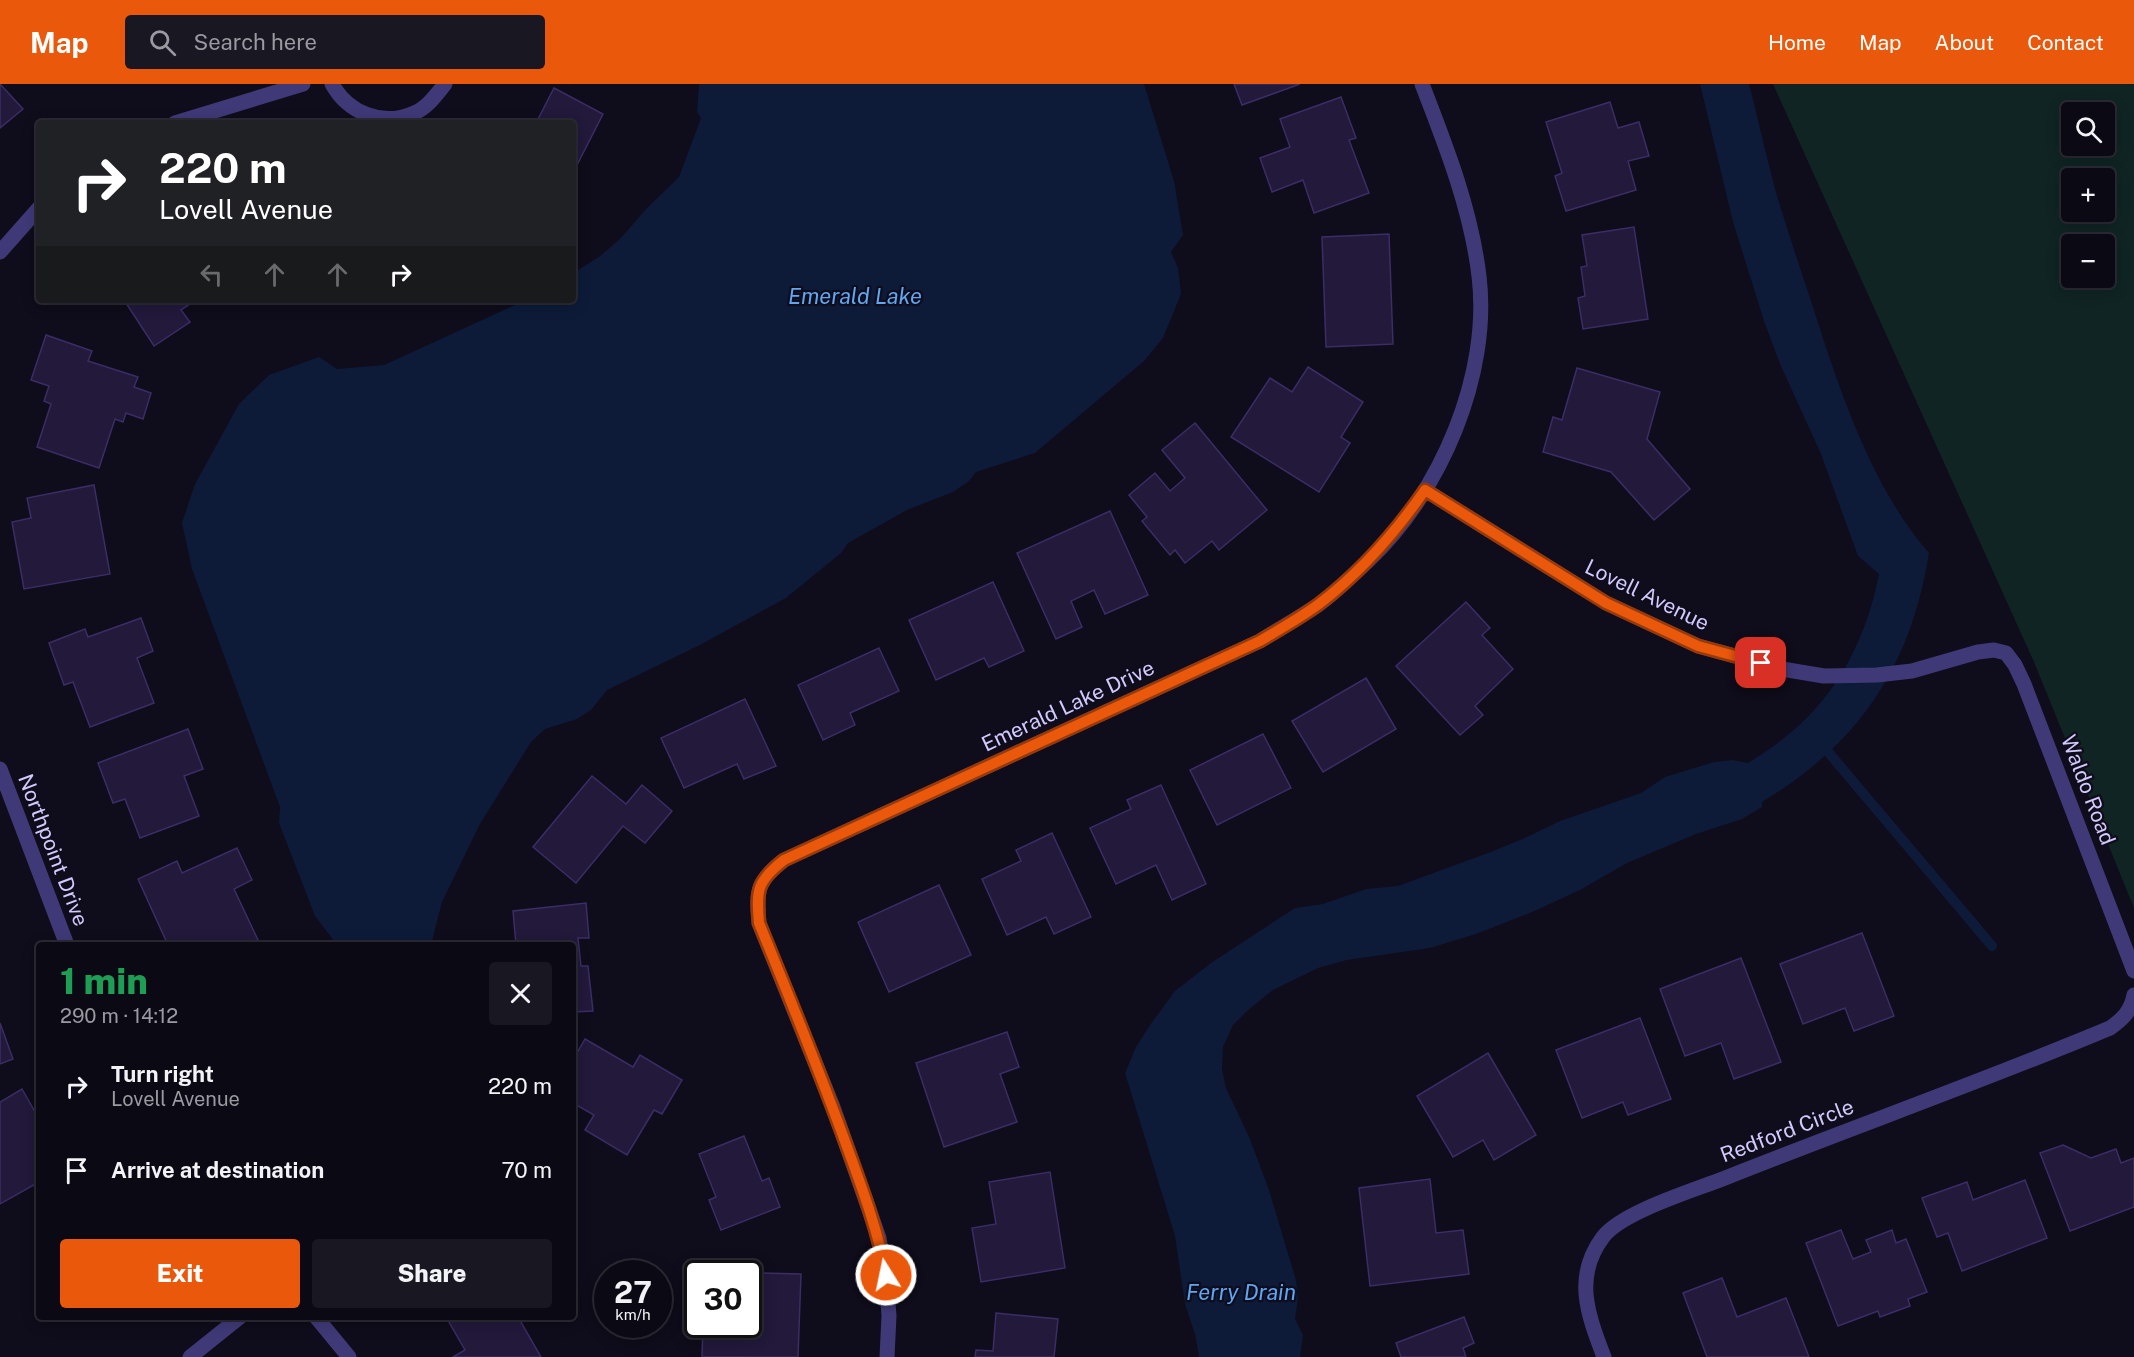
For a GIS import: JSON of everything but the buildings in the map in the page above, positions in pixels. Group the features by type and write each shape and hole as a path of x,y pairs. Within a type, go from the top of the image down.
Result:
{"street":[{"path":"185,120 303,84"},
{"path":"332,84 338,95 354,109 374,117 395,119 416,113 433,100 445,84"},
{"name":"Emerald Lake Drive","path":"887,1357 889,1316 886,1275 879,1238 833,1107 759,923 756,897 766,874 784,860 1260,641 1319,604 1371,559 1400,525 1425,490 1456,428 1476,356 1481,315 1479,276 1470,222 1422,84"},
{"path":"0,252 36,211"},
{"name":"Lovell Avenue","path":"1425,490 1606,603 1698,646 1782,669 1824,675 1877,675 1912,671 1978,652"},
{"name":"Waldo Road","path":"1978,652 1994,650 2006,653 2021,677 2134,971"},
{"name":"Northpoint Drive","path":"0,769 66,942"},
{"name":"Redford Circle","path":"1604,1357 1589,1317 1585,1296 1585,1275 1604,1235 1626,1219 1752,1167 2110,1028 2131,1008 2134,995"},
{"path":"190,1357 236,1320"},
{"path":"319,1320 350,1357"}],"green space":[{"path":"1773,84 2134,84 2134,908 2034,662"}],"water":[{"name":"Emerald Lake","path":"699,84 1144,84 1174,181 1183,235 1171,252 1178,268 1181,294 1163,338 1144,361 1035,453 976,472 969,481 953,492 907,510 848,543 841,553 786,598 700,645 607,690 591,710 577,719 545,729 531,742 480,824 442,902 432,942 335,942 315,916 279,823 280,807 192,569 182,523 195,484 239,404 269,375 319,357 337,369 384,365 519,303 576,303 576,271 599,257 621,238 646,209 679,177 701,118 697,112"},
{"name":"Ferry Drain","path":"1700,84 1749,84 1778,199 1846,404 1890,499 1929,553 1921,594 1909,631 1894,666 1876,698 1853,727 1827,754 1797,779 1762,802 1762,807 1742,819 1696,834 1627,863 1580,890 1476,934 1430,948 1347,960 1318,968 1273,990 1233,1025 1223,1047 1222,1069 1226,1088 1250,1139 1269,1190 1296,1280 1298,1298 1295,1319 1303,1335 1300,1357 1199,1357 1195,1334 1185,1304 1175,1236 1125,1073 1136,1047 1175,991 1211,963 1295,908 1323,904 1366,889 1398,886 1488,853 1560,821 1641,793 1665,777 1714,762 1732,760 1748,763 1789,734 1822,700 1848,662 1867,619 1879,574 1858,556 1821,454 1780,364 1764,321 1733,222"}],"waterway":[{"path":"1829,753 1992,946"}],"route":[{"path":"886,1275 879,1238 867,1200 833,1107 759,923 756,897 766,874 784,860 1260,641 1319,604 1371,559 1400,525 1425,490 1606,603 1698,646 1761,663"}]}
